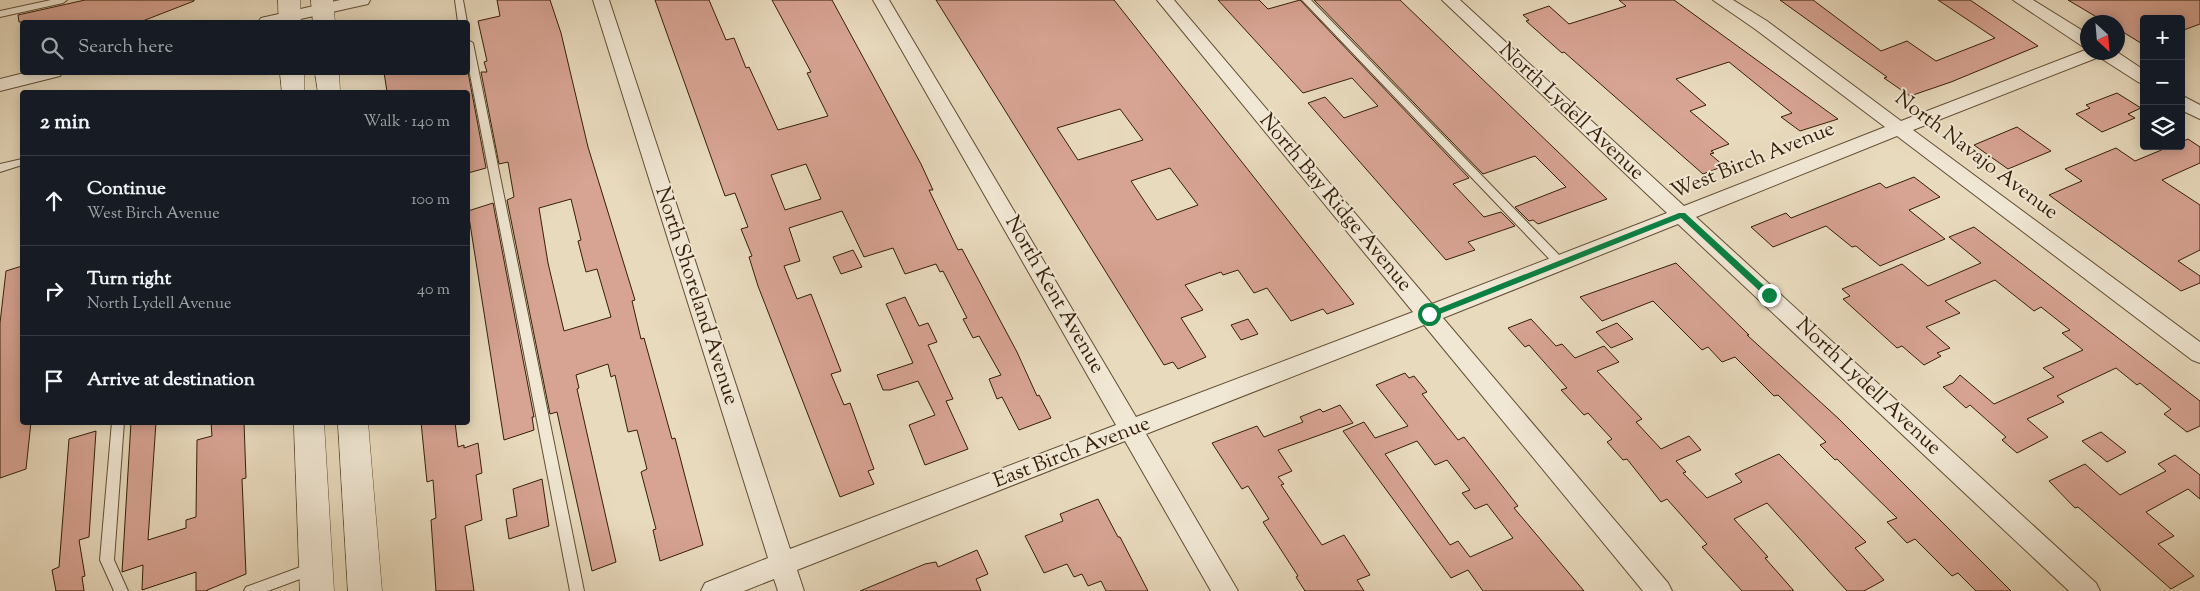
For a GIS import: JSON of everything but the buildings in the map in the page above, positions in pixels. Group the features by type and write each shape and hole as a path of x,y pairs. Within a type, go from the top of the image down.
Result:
{"street":[{"path":"272,20 289,13 323,11 362,0"},
{"name":"North Shoreland Avenue","path":"601,0 791,591"},
{"name":"North Kent Avenue","path":"881,0 1225,591"},
{"name":"North Bay Ridge Avenue","path":"1164,0 1429,314 1659,591"},
{"name":"North Lydell Avenue","path":"1450,0 2088,591"},
{"name":"North Navajo Avenue","path":"1721,0 1761,25 2200,354"},
{"path":"2021,0 2080,37"},
{"name":"West Birch Avenue","path":"1429,314 1897,128 2080,58"},
{"path":"2116,60 2140,75"},
{"path":"0,85 42,75"},
{"path":"292,75 293,90"},
{"path":"327,75 329,90"},
{"path":"2185,104 2200,113"},
{"name":"East Birch Avenue","path":"714,591 1429,314"},
{"path":"309,425 316,579"},
{"path":"353,425 366,591"}],"lane":[{"path":"0,14 63,0"},
{"path":"459,0 463,20"},
{"path":"1306,0 1560,263"},
{"path":"470,54 577,591"},
{"path":"0,168 20,163"},
{"path":"118,425 107,560 121,591"},
{"path":"251,591 316,579"}],"route":[{"path":"1429,314 1682,215 1769,295"}]}
